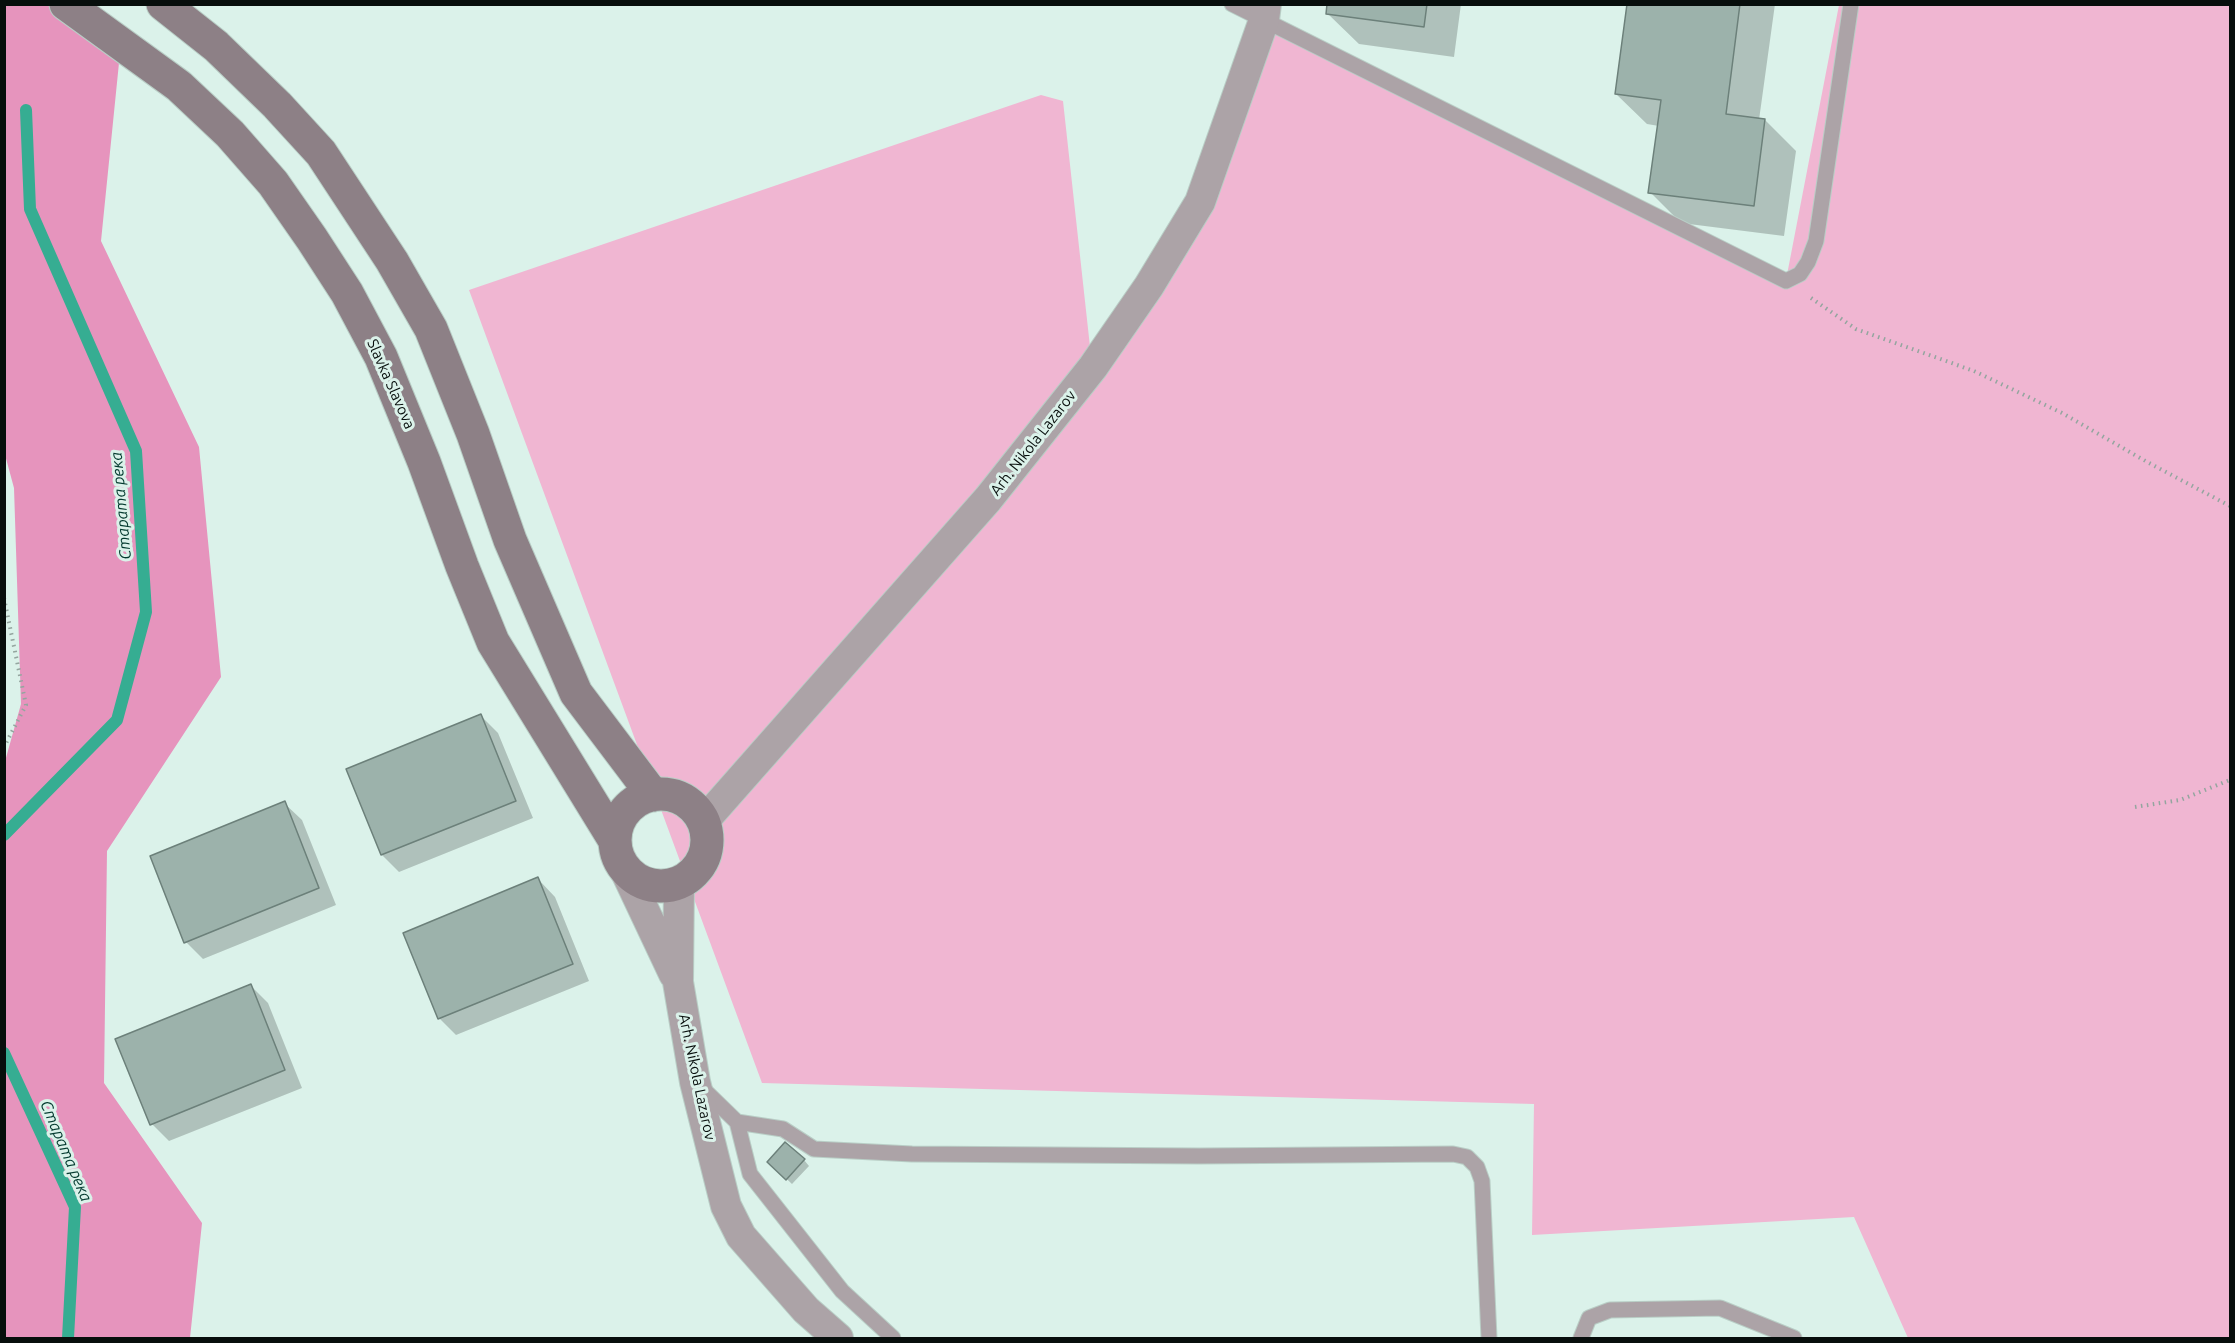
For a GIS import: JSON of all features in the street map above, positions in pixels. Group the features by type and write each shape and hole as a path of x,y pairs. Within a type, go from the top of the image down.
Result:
{"street":[{"name":"Slavka Slavova","path":"66,4 179,86 230,134 273,183 312,239 347,293 381,357 493,642 619,854"},
{"path":"164,4 216,46 277,105 321,153 386,252 431,329 473,434 510,540 576,693 653,795"},
{"name":"Arh. Nikola Lazarov","path":"703,822 988,499 1093,367 1149,286 1200,202 1265,12"},
{"path":"653,795 668,795 683,800 695,810 703,822 707,836 706,850 700,864 691,875 679,883 664,886 649,885 635,879 619,854 618,824 626,810 638,800 653,795"},
{"name":"Arh. Nikola Lazarov","path":"619,854 678,982"},
{"name":"Arh. Nikola Lazarov","path":"679,883 678,982 695,1082 726,1206 741,1236 826,1336"}],"lane":[{"path":"1232,4 1265,12 1786,281 1800,274 1808,262 1816,241 1851,4"},
{"path":"695,1082 737,1122 750,1174 842,1291 893,1338"},
{"path":"737,1122 783,1129 814,1149 924,1154 1198,1156 1453,1154 1467,1157 1477,1167 1482,1181 1489,1338"},
{"path":"1581,1338 1589,1318 1610,1310 1720,1308 1794,1338"}],"path":[{"path":"1786,281 1856,329 1974,371 2062,413 2149,464 2230,506"},
{"path":"4,598 26,705 4,747"},
{"path":"2135,807 2180,800 2230,780"}],"shaded area":[{"path":"66,4 121,43 101,241 199,447 221,677 107,851 104,1083 202,1223 190,1338 5,1338 4,765 21,704 14,488 4,451 4,5"},
{"path":"1839,5 2230,5 2230,1338 1908,1338 1854,1217 1532,1235 1534,1104 762,1083 469,290 1041,95 1063,101 1092,365 1149,286 1264,20 1786,280"}],"building":[{"path":"1327,4 1427,4 1424,27 1326,14"},
{"path":"1627,4 1740,4 1726,114 1765,119 1754,206 1648,193 1661,100 1615,94"},
{"path":"481,714 516,801 381,855 346,769"},
{"path":"285,801 319,888 184,943 150,856"},
{"path":"538,877 573,964 438,1019 403,933"},
{"path":"251,984 285,1070 150,1125 115,1039"},
{"path":"785,1142 805,1159 786,1180 767,1162"}],"waterway":[{"name":"Старата река","path":"4,835 117,720 146,612 136,451 30,209 26,110"},
{"name":"Старата река","path":"4,1053 75,1207 68,1338"}]}
